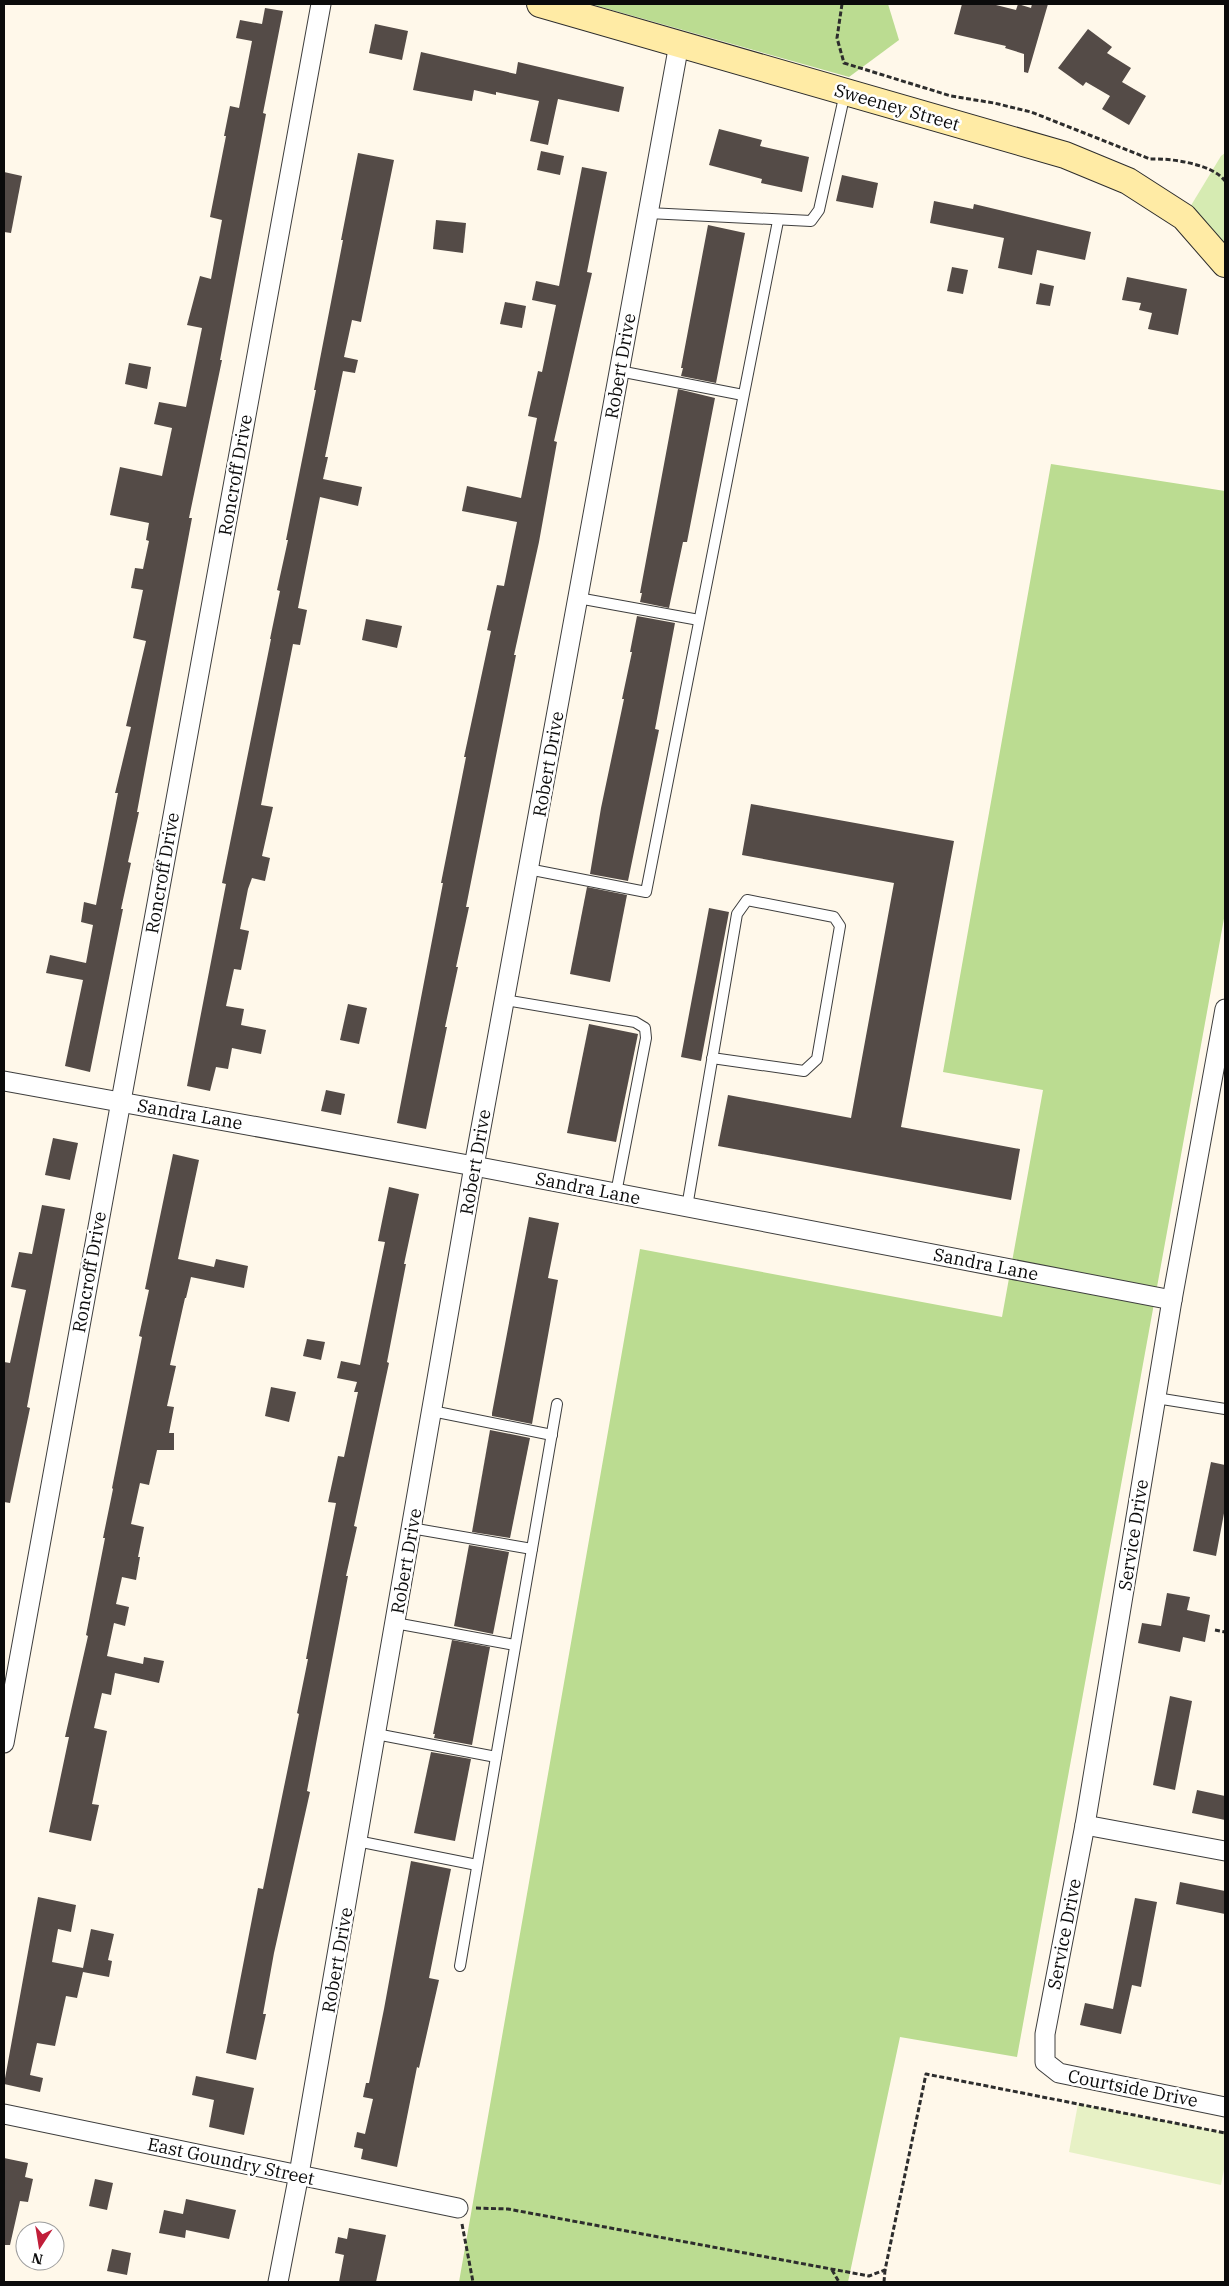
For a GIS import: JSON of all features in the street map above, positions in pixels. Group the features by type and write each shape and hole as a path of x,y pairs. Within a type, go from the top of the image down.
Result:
{"street":[{"name":"Roncroff Drive","path":"4,1743 321,4"},
{"name":"Sweeney Street","path":"540,4 1065,155 1128,181 1184,217 1225,264"},
{"name":"Robert Drive","path":"278,2282 299,2174 474,1166 679,44"},
{"name":"Service Drive","path":"1044,2062 1045,2034 1085,1825 1172,1300 1225,1009"},
{"name":"Sandra Lane","path":"4,1081 474,1166 1172,1300"},
{"path":"1085,1825 1225,1851"},
{"name":"Courtside Drive","path":"1044,2062 1059,2073 1225,2106"},
{"name":"East Goundry Street","path":"4,2114 458,2208"}],"lane":[{"path":"648,213 778,221 811,221 819,210 846,92"},
{"path":"528,868 646,892 778,221"},
{"path":"619,371 743,395"},
{"path":"578,598 699,620"},
{"path":"687,1207 712,1058 737,914 748,900 834,917 840,926 817,1058 804,1071 712,1058"},
{"path":"504,1000 635,1022 645,1028 646,1038 616,1193"},
{"path":"1156,1398 1225,1409"},
{"path":"460,1966 557,1404"},
{"path":"432,1411 552,1435"},
{"path":"411,1528 532,1549"},
{"path":"395,1624 515,1645"},
{"path":"376,1734 496,1757"},
{"path":"357,1841 477,1866"}],"path":[{"path":"842,4 836,38 844,63 951,96 994,103 1031,112 1150,159 1162,158 1198,165 1225,181"},
{"path":"1215,1630 1225,1632"},
{"path":"884,2282 926,2074 1225,2133"},
{"path":"473,2282 458,2208 508,2209 869,2276 886,2270"},
{"path":"832,2269 839,2282"}],"green space":[{"path":"591,4 888,4 899,40 849,77"},
{"path":"1225,153 1225,264 1184,217 1221,156"},
{"path":"1051,464 1225,491 1225,913 1017,2057 900,2037 848,2282 459,2282 640,1249 1002,1317 1043,1090 943,1072"},
{"path":"1078,2104 1225,2133 1225,2164 1221,2185 1069,2152"}],"building":[{"path":"962,4 992,4 1016,10 1018,4 1031,8 1032,4 1048,4 1028,73 1024,72 1024,54 1005,48 1006,46 954,34"},
{"path":"265,8 283,11 263,113 266,114 220,360 222,360 189,518 192,518 137,812 139,812 128,862 131,863 121,909 123,909 90,1072 65,1066 83,980 46,973 50,955 86,963 93,925 81,922 84,902 96,905 118,793 115,793 131,727 126,726 146,641 133,638 143,590 131,588 135,568 143,569 149,541 146,540 149,523 110,515 120,467 162,476 172,428 154,424 159,402 186,407 202,328 187,325 200,276 211,279 222,220 210,217 230,106 239,108 252,41 236,38 240,20 262,24"},
{"path":"375,24 408,31 402,60 369,53"},
{"path":"1088,29 1112,47 1107,53 1131,68 1122,82 1146,96 1129,125 1102,109 1110,96 1086,82 1083,86 1058,68"},
{"path":"421,52 516,74 518,62 624,87 619,112 558,99 548,145 530,141 539,101 496,92 496,95 474,90 472,101 413,90"},
{"path":"719,129 762,140 760,146 809,157 802,192 761,183 762,179 709,165"},
{"path":"541,151 564,156 560,175 537,170"},
{"path":"358,153 394,160 361,322 352,320 344,357 358,360 355,373 343,371 325,457 328,457 323,479 362,487 358,506 320,497 298,608 307,610 300,645 293,644 261,805 273,807 262,856 270,858 265,881 252,878 248,889 240,929 249,931 241,970 234,969 226,1006 244,1009 241,1025 266,1030 261,1054 232,1048 228,1069 216,1067 210,1091 187,1086 226,884 222,883 280,591 277,590 316,390 314,390"},
{"path":"582,167 607,172 587,272 592,273 554,441 557,442 539,542 514,655 516,655 466,907 469,907 445,1027 447,1027 426,1129 397,1123 443,883 441,883 466,757 464,757 491,631 487,630 497,585 504,586 517,522 462,511 467,486 521,498 537,418 528,416 538,371 542,372 556,305 532,300 536,281 559,286"},
{"path":"4,172 22,176 11,233 4,232"},
{"path":"842,175 878,183 873,208 836,201"},
{"path":"934,201 973,209 974,204 1091,232 1085,260 1037,250 1032,275 998,268 1004,238 930,223"},
{"path":"436,220 466,223 463,253 433,249"},
{"path":"708,225 745,233 716,383 681,376"},
{"path":"952,267 968,270 963,294 947,291"},
{"path":"1127,277 1187,289 1178,335 1148,329 1152,313 1139,310 1141,303 1122,300"},
{"path":"1040,283 1054,286 1050,306 1036,304"},
{"path":"505,302 526,306 522,328 500,324"},
{"path":"129,363 151,367 147,389 125,384"},
{"path":"678,389 715,398 687,542 683,542 669,608 640,602 642,593 640,593"},
{"path":"637,616 675,623 655,729 659,730 628,881 590,874 601,808 624,699 622,699"},
{"path":"366,619 402,626 397,648 362,640"},
{"path":"751,804 954,841 901,1127 1020,1149 1011,1200 718,1146 728,1095 851,1118 894,883 742,855"},
{"path":"587,887 627,895 610,982 570,974"},
{"path":"709,908 729,912 701,1061 681,1057"},
{"path":"348,1004 367,1008 359,1044 340,1040"},
{"path":"589,1024 638,1034 616,1142 567,1133"},
{"path":"326,1090 345,1094 341,1115 321,1111"},
{"path":"53,1138 78,1143 70,1180 45,1175"},
{"path":"173,1154 199,1160 178,1259 214,1267 216,1259 248,1266 244,1288 191,1277 185,1298 170,1365 176,1366 167,1406 174,1407 169,1433 174,1433 174,1450 157,1450 149,1485 140,1483 131,1524 144,1527 136,1580 122,1577 116,1604 129,1607 125,1626 114,1623 107,1656 143,1664 144,1657 164,1661 159,1683 115,1673 111,1695 102,1693 94,1728 107,1731 92,1804 99,1805 91,1841 49,1832 69,1737 65,1737 88,1636 86,1635 105,1538 103,1538 112,1488 142,1337 139,1336 149,1290 145,1289"},
{"path":"389,1187 419,1194 404,1264 406,1264 387,1362 389,1363 354,1526 357,1527 346,1576 348,1576 307,1791 310,1792 274,1953 263,2014 266,2014 256,2060 226,2053 258,1888 263,1889 299,1714 297,1713 308,1659 306,1659 336,1503 328,1502 338,1456 344,1457 358,1392 354,1392 357,1382 337,1378 341,1361 360,1365 385,1242 378,1241"},
{"path":"42,1205 65,1209 27,1407 30,1408 10,1503 4,1502 4,1362 10,1363 26,1290 11,1287 19,1252 32,1254"},
{"path":"529,1217 559,1223 548,1278 558,1280 532,1424 492,1416"},
{"path":"307,1339 325,1342 321,1360 303,1356"},
{"path":"271,1387 296,1392 289,1422 265,1416"},
{"path":"490,1430 530,1438 510,1538 472,1532"},
{"path":"1211,1462 1225,1465 1225,1508 1216,1556 1193,1551"},
{"path":"469,1545 509,1552 493,1634 454,1626"},
{"path":"1167,1593 1190,1597 1187,1610 1210,1615 1205,1642 1183,1637 1180,1652 1138,1643 1142,1623 1161,1626"},
{"path":"452,1640 490,1647 472,1745 434,1738 435,1734 433,1734"},
{"path":"1170,1696 1192,1701 1175,1790 1153,1785"},
{"path":"431,1752 471,1759 455,1841 414,1833"},
{"path":"1197,1790 1225,1796 1225,1820 1192,1813"},
{"path":"411,1861 451,1869 429,1978 439,1980 419,2068 417,2067 397,2167 361,2159 363,2149 354,2147 357,2132 365,2134 373,2099 363,2097 366,2083 369,2083"},
{"path":"1180,1882 1225,1891 1225,1914 1176,1904"},
{"path":"38,1897 76,1905 71,1932 58,1929 52,1962 83,1968 91,1929 114,1934 108,1960 112,1961 109,1977 83,1972 77,1998 66,1996 55,2046 37,2043 30,2075 43,2078 40,2092 4,2084"},
{"path":"1135,1898 1157,1902 1141,1987 1132,1985 1121,2034 1080,2025 1085,2003 1113,2009"},
{"path":"196,2076 254,2088 244,2135 209,2127 214,2100 192,2095"},
{"path":"4,2158 28,2163 25,2177 33,2179 28,2202 20,2201 10,2245 4,2245"},
{"path":"95,2179 113,2183 107,2210 89,2206"},
{"path":"186,2199 236,2210 229,2239 186,2230 185,2238 159,2233 164,2210 183,2214"},
{"path":"349,2228 386,2235 376,2282 339,2282 344,2255 335,2253 338,2237 347,2239"},
{"path":"112,2249 131,2253 127,2275 107,2271"}]}
